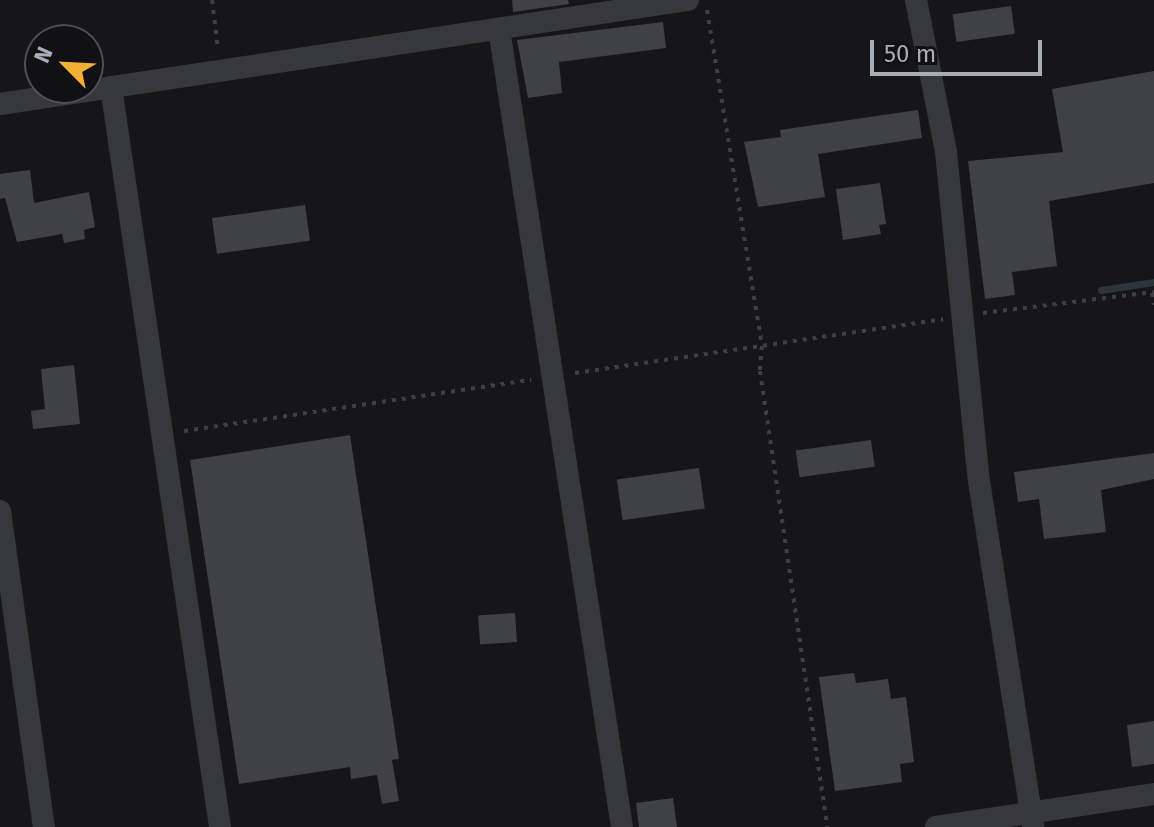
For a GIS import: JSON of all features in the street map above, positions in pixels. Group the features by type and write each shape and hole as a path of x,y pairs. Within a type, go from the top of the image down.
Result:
{"street":[{"path":"0,104 499,29 581,8 688,0"},
{"path":"916,0 946,152 966,315 979,481 1032,821"},
{"path":"499,29 550,377 622,827"},
{"path":"111,87 165,434 220,827"},
{"path":"0,511 44,827"},
{"path":"936,827 1032,821 1154,794"}],"path":[{"path":"212,0 220,71"},
{"path":"705,0 762,346 760,371 827,827"},
{"path":"165,434 966,315 1153,292 1154,305"}],"building":[{"path":"512,0 568,0 569,4 513,12"},
{"path":"1011,6 1015,34 956,42 953,14"},
{"path":"663,22 666,48 559,62 562,93 528,98 517,40"},
{"path":"1154,71 1154,183 1049,201 1057,266 1012,272 1015,295 985,299 968,161 1063,152 1052,89"},
{"path":"918,110 922,138 818,154 825,197 758,207 744,142 781,137 780,130"},
{"path":"30,170 34,203 89,192 95,227 84,230 85,239 64,243 62,234 17,242 5,198 0,199 0,174"},
{"path":"880,183 886,224 879,225 881,234 843,240 836,189"},
{"path":"305,205 310,241 217,254 212,218"},
{"path":"74,365 80,424 33,429 31,411 45,409 41,369"},
{"path":"350,435 399,759 392,760 399,801 382,804 377,775 351,779 350,767 239,784 190,460"},
{"path":"871,440 875,467 799,477 796,451"},
{"path":"1154,453 1154,479 1101,490 1106,532 1044,539 1039,499 1018,502 1014,472"},
{"path":"699,468 705,509 623,520 617,480"},
{"path":"515,613 517,642 480,645 478,616"},
{"path":"854,673 856,683 888,679 891,699 906,697 914,762 900,764 902,782 835,791 819,677"},
{"path":"1154,721 1154,764 1132,767 1127,725"},
{"path":"673,798 677,827 639,827 636,803"}],"waterway":[{"path":"1101,290 1154,282"}]}
